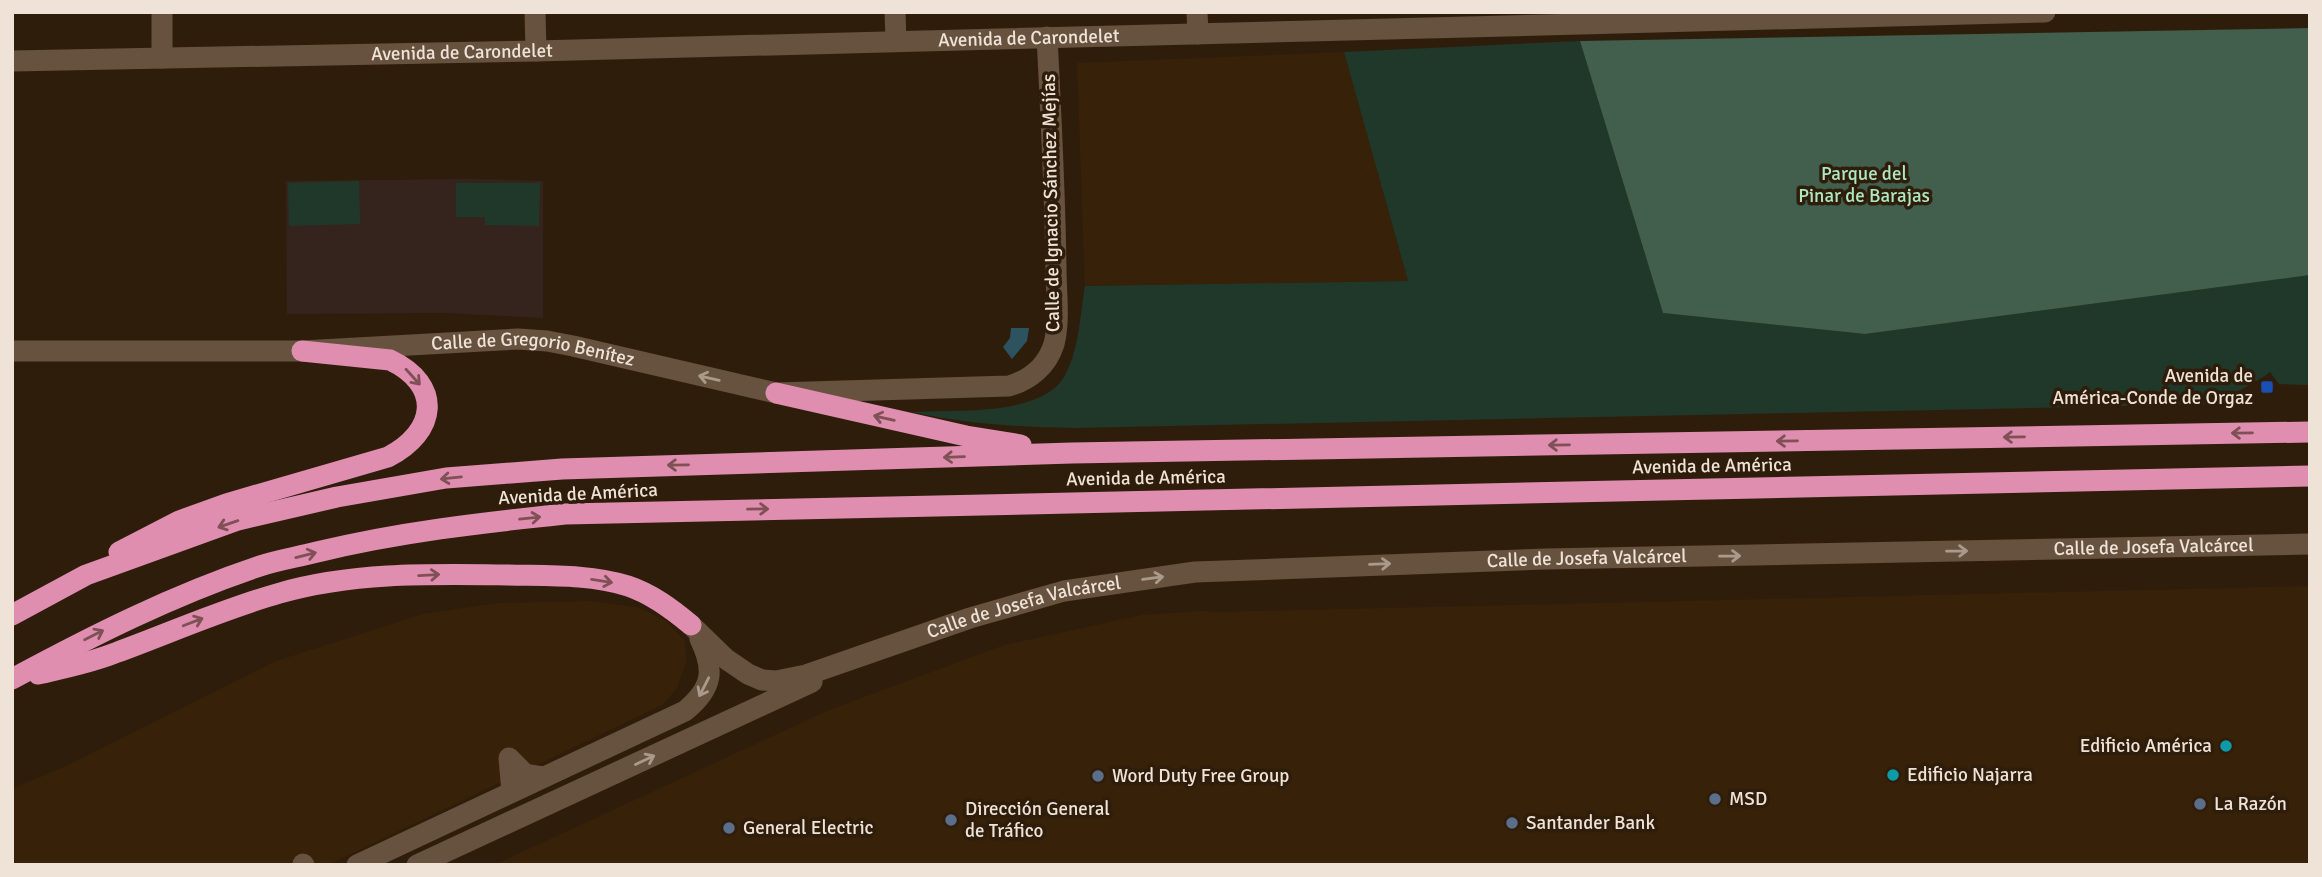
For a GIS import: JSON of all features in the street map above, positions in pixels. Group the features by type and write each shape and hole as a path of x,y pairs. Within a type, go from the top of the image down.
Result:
{"highway":[{"path":"86,575 116,554 179,521 226,504 388,457 405,448 425,423 428,410 421,386 414,375 402,366 390,360 302,351"},
{"path":"776,393 967,436 1072,453"},
{"name":"Avenida de América","path":"12,615 86,575 238,520 337,497 446,478 575,468 1072,453 2310,432"},
{"name":"Avenida de América","path":"12,680 101,632 187,593 262,565 341,546 450,526 565,514 2310,476"},
{"path":"12,680 112,654 281,592 361,578 441,574 601,580 647,593 691,625"}],"street":[{"path":"162,12 162,58"},
{"path":"535,12 536,51"},
{"path":"895,12 896,41"},
{"path":"1197,12 1198,34"},
{"name":"Avenida de Carondelet","path":"12,61 536,51 2045,12"},
{"name":"Calle de Ignacio Sánchez Mejías","path":"1042,366 1054,343 1056,324 1055,207 1047,37"},
{"name":"Calle de Gregorio Benítez","path":"12,351 302,351 518,339 547,341 776,393 1009,386 1023,382 1042,366"},
{"name":"Calle de Josefa Valcárcel","path":"691,625 726,659 748,674 762,680 791,679 970,618 1064,592 1195,572 1546,559 2310,544"},
{"name":"Calle de Josefa Valcárcel","path":"357,865 673,719 694,704 709,681 710,670 701,640 691,625"},
{"name":"Calle de Josefa Valcárcel","path":"417,865 752,711 874,650"},
{"path":"512,792 509,758 525,775 544,777"},
{"name":"Calle de Josefa Valcárcel","path":"433,829 465,829 566,784 583,788"},
{"name":"Calle de Josefa Valcárcel","path":"386,865 412,855 438,855"}],"shaded area":[{"path":"1344,52 1408,281 1085,286 1077,63"},
{"path":"286,181 543,181 543,318 446,313 287,314"},
{"path":"2310,586 2310,865 494,865 829,710 1004,645 1142,615 1202,611"},
{"path":"591,601 640,608 666,621 684,640 687,660 677,688 664,704 328,865 12,865 12,789 66,766 276,661 423,614 496,603"}],"green space":[{"name":"Parque del Pinar de Barajas","path":"2310,28 2310,275 1865,334 1663,313 1580,41"},
{"path":"1580,41 1663,313 1865,334 2310,275 2310,385 2279,384 2270,372 2223,404 1074,428 993,424 912,412 993,409 1033,400 1050,392 1062,380 1072,359 1085,286 1408,281 1344,52"},
{"path":"359,181 360,224 289,226 288,183"},
{"path":"456,183 540,183 539,226 485,225 485,217 456,217"}],"water":[{"path":"1011,328 1029,328 1027,341 1012,359 1003,347 1010,338"}],"place":[{"name":"Avenida de América-Conde de Orgaz","path":"2267,387"},
{"name":"Edificio América","path":"2226,746"},
{"name":"Edificio Najarra","path":"1893,775"},
{"name":"Word Duty Free Group","path":"1098,776"},
{"name":"MSD","path":"1715,799"},
{"name":"La Razón","path":"2200,804"},
{"name":"Dirección General de Tráfico","path":"951,820"},
{"name":"Santander Bank","path":"1512,823"},
{"name":"General Electric","path":"729,828"}]}
